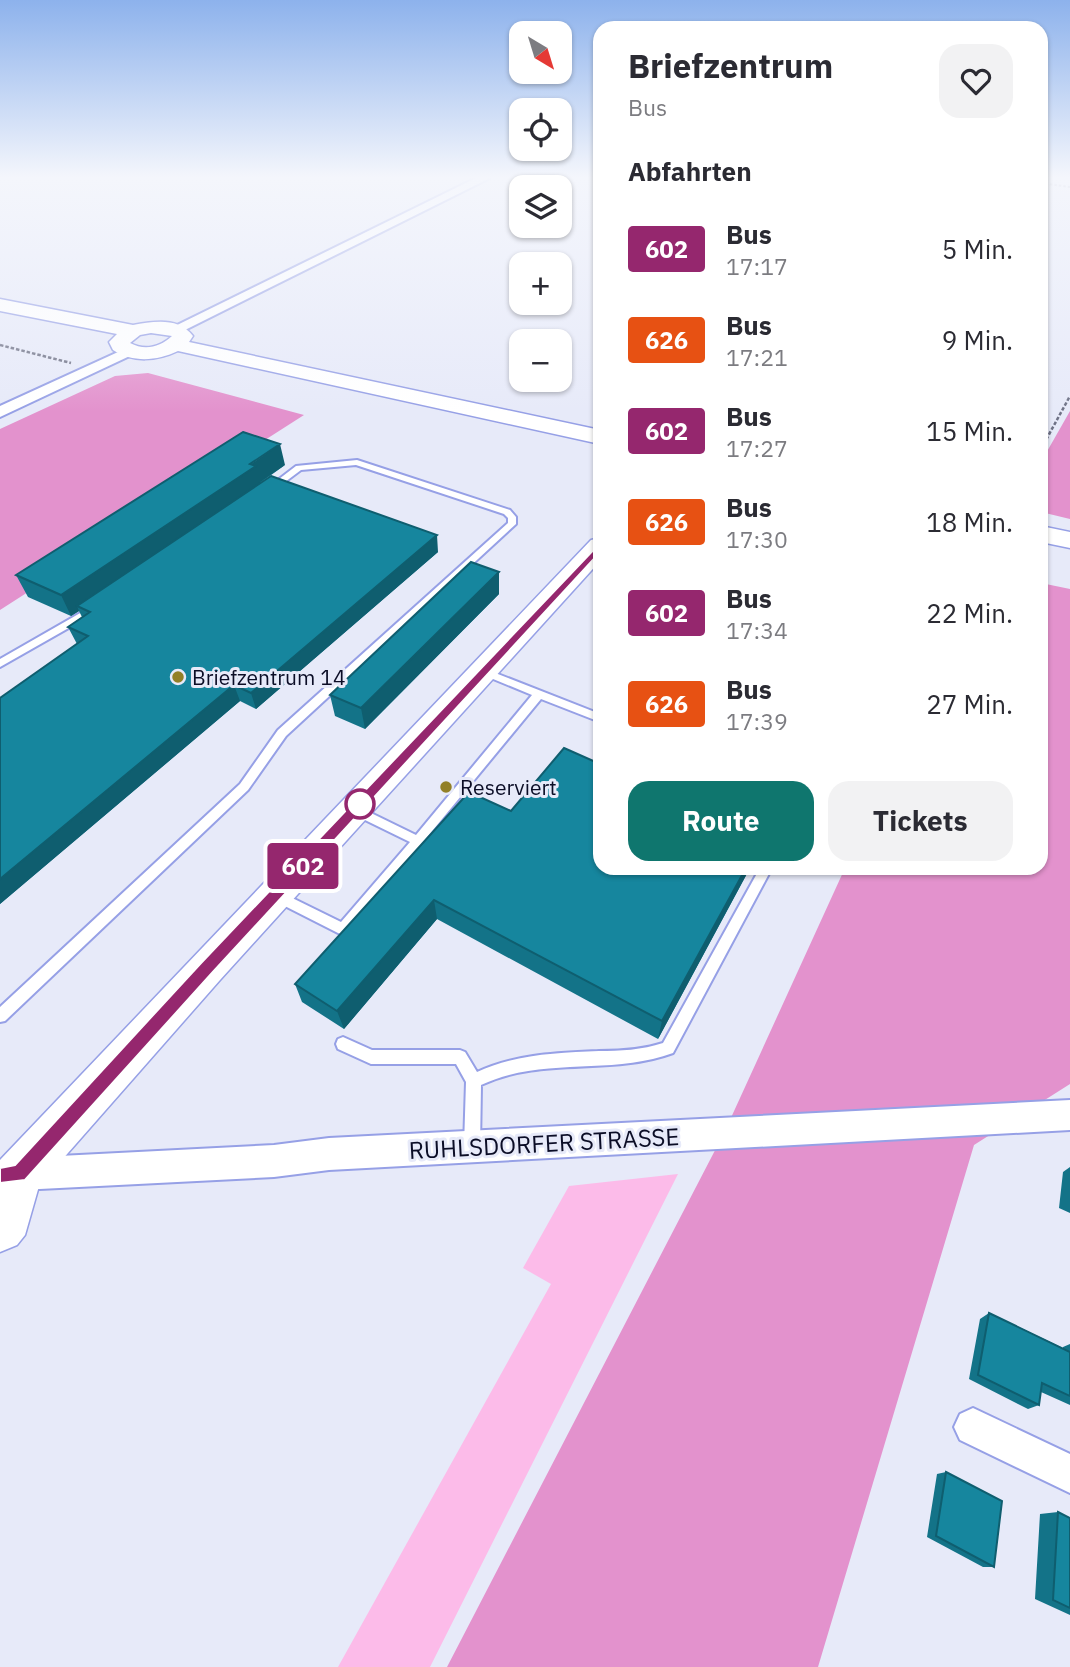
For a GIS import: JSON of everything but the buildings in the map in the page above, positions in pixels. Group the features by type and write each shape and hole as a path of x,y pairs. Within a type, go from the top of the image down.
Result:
{"main road":[{"path":"0,308 128,340 160,326 176,337 593,435"},
{"path":"1048,535 1070,540"},
{"path":"0,1228 8,1218 9,1181 593,554"}],"street":[{"path":"176,337 334,256"},
{"path":"0,412 128,340"},
{"name":"RUHLSDORFER STRASSE","path":"9,1181 274,1161 329,1154 1070,1115"},
{"path":"972,1427 1070,1474"}],"lane":[{"path":"0,1016 244,788 282,733 512,524 512,517 507,512 357,461 299,468 255,499"},
{"path":"0,664 22,649 66,628 110,598"},
{"path":"485,672 593,715"},
{"path":"276,895 342,929 540,693"},
{"path":"362,802 369,817 418,841"},
{"path":"474,1081 493,1070 544,1061 651,1056 668,1048 762,875"},
{"path":"344,1044 371,1056 460,1057 474,1081 472,1147"}],"path":[{"path":"0,345 73,363"},
{"path":"1048,436 1070,397"}],"shaded area":[{"path":"148,373 304,415 0,610 0,429 115,376"},
{"path":"1070,411 1070,519 1048,514 1048,450"},
{"path":"1048,584 1070,589 1070,1084 974,1145 818,1667 447,1667 724,1133 842,875 1048,875"},
{"path":"678,1174 430,1667 338,1667 551,1284 523,1268 569,1186"}],"bus line":[{"name":"602","path":"0,1175 19,1174 206,968 502,654 593,553"}],"place":[{"name":"Briefzentrum 14","path":"178,677"},
{"name":"Reserviert","path":"446,787"}]}
